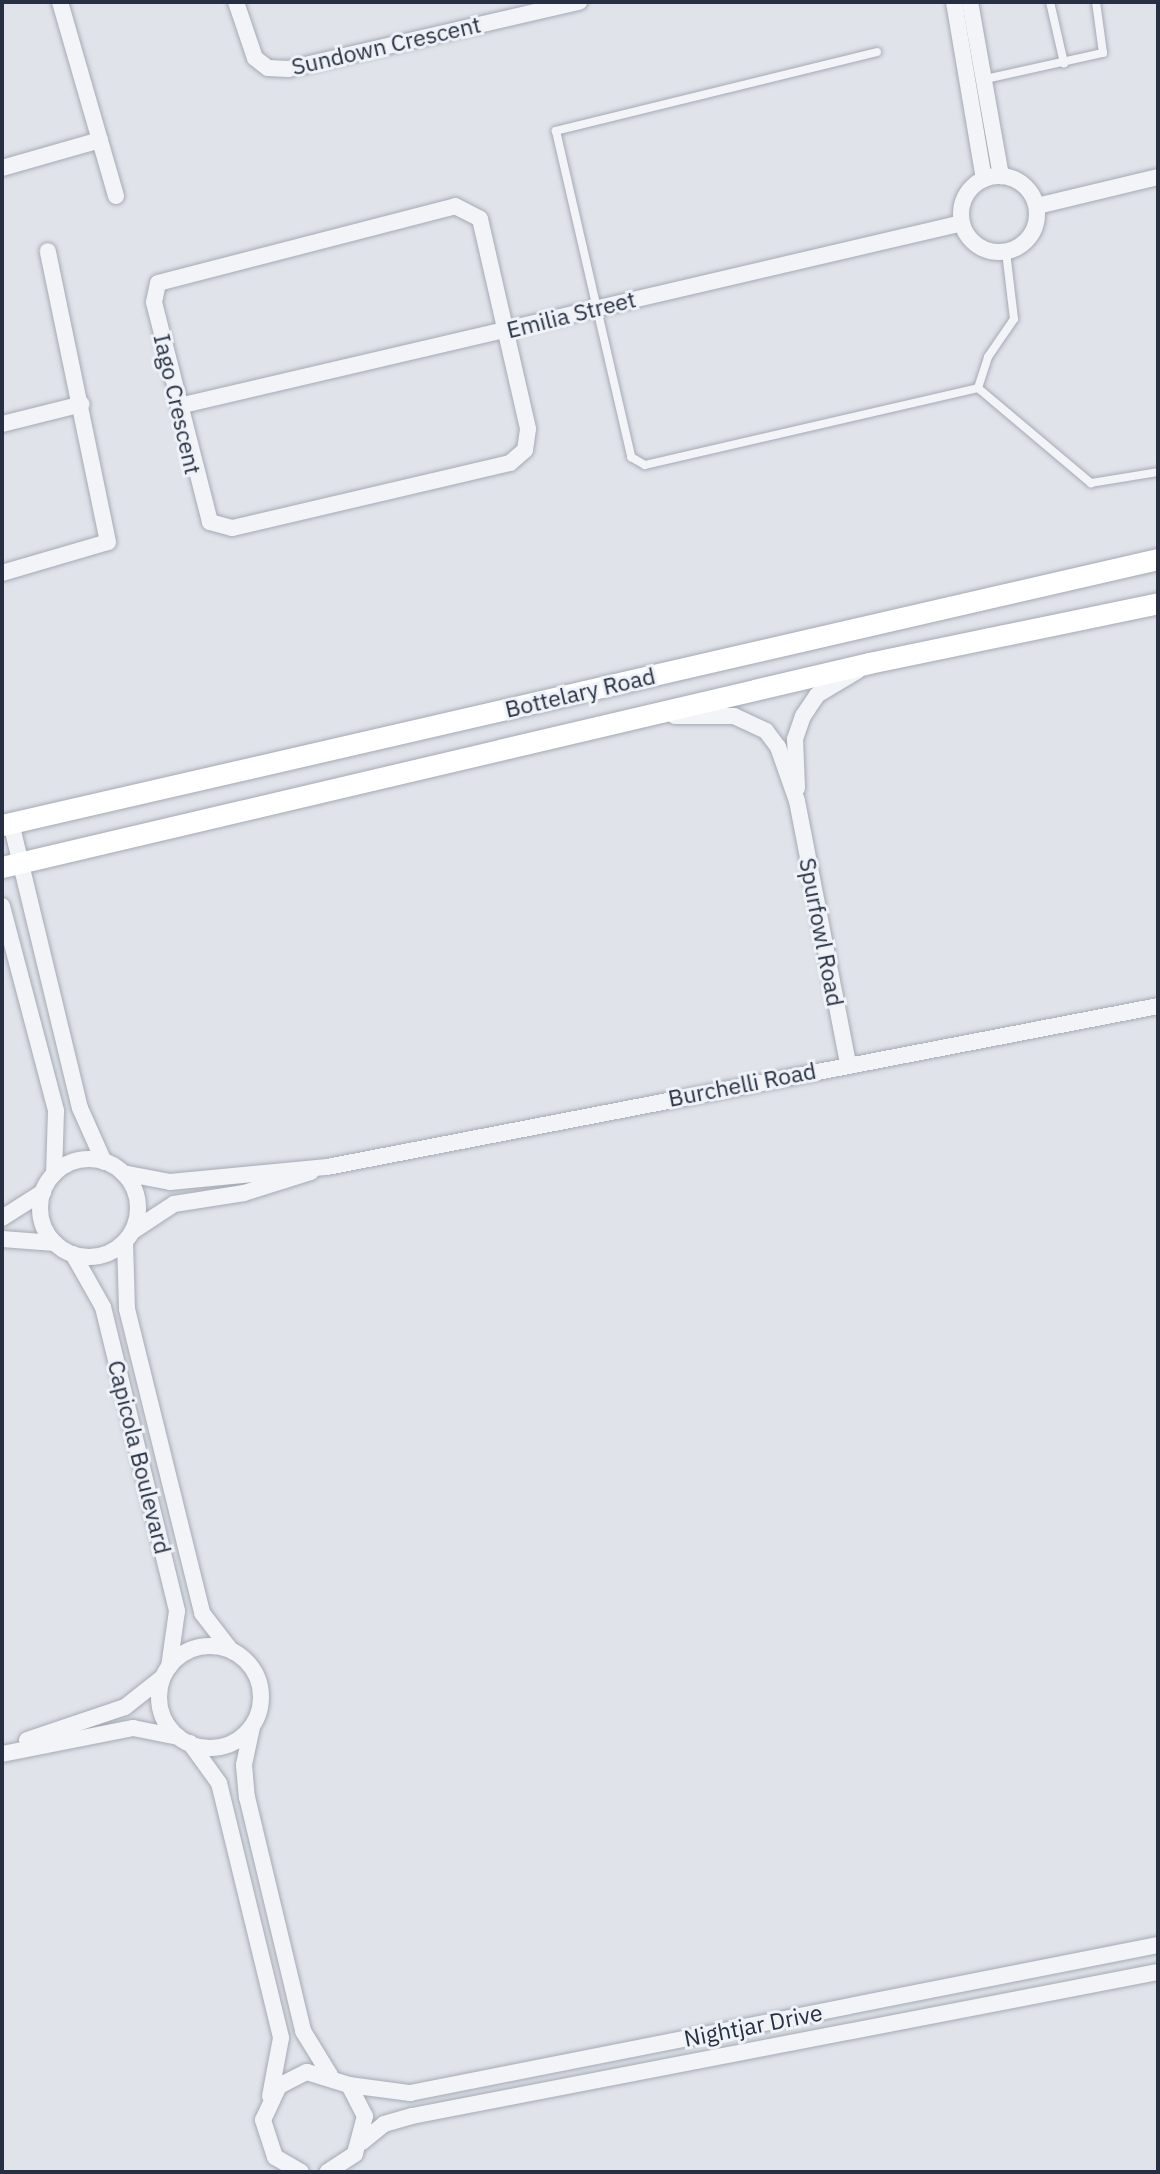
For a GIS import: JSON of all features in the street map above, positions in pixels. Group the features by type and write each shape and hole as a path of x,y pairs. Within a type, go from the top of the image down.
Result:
{"main road":[{"name":"Bottelary Road","path":"6,824 1158,559"},
{"name":"Bottelary Road","path":"12,865 657,717 869,663 1158,603"}],"street":[{"path":"60,2 116,196"},
{"name":"Sundown Crescent","path":"236,2 255,58 268,68 288,69 579,2"},
{"path":"954,2 1001,176"},
{"path":"970,2 984,179"},
{"path":"2,168 100,140"},
{"path":"1001,176 1023,184 1037,206 1028,240 1006,252 974,243 962,223 965,197 984,179 1001,176"},
{"path":"1037,206 1158,177"},
{"name":"Iago Crescent","path":"455,206 480,219 505,330 528,429 519,457 245,525 217,527 204,515 154,302 164,277 455,206"},
{"name":"Emilia Street","path":"179,406 962,223"},
{"path":"2,573 101,549 108,542 82,404 48,251"},
{"path":"2,424 82,404"},
{"name":"Spurfowl Road","path":"797,801 795,739 803,716 817,695 869,663"},
{"name":"Spurfowl Road","path":"657,717 708,714 752,722 778,747 797,801 848,1063"},
{"path":"6,824 12,865 80,1108 104,1162"},
{"path":"2,906 56,1111 54,1174"},
{"name":"Burchelli Road","path":"123,1173 170,1182 327,1167 848,1063 1158,1006"},
{"path":"2,1239 55,1243 73,1254 106,1254 128,1237 138,1201 123,1173 104,1162 72,1162 54,1174 43,1192 41,1214 55,1243"},
{"name":"Burchelli Road","path":"128,1237 174,1204 244,1193 327,1167"},
{"path":"2,1217 43,1192"},
{"name":"Capicola Boulevard","path":"128,1237 127,1309 202,1613 230,1650"},
{"name":"Capicola Boulevard","path":"73,1254 103,1307 177,1611 166,1672"},
{"path":"2,1748 125,1707 196,1647 230,1650 249,1663 260,1683 261,1706 252,1727 244,1765 247,1797 303,2031 330,2074 349,2085 365,2116 362,2143"},
{"path":"166,1672 161,1710 219,1783 281,2038 271,2096 263,2120 268,2146 301,2172"},
{"path":"2,1754 132,1728 185,1741 224,1746 252,1727"},
{"name":"Nightjar Drive","path":"349,2085 410,2093 1158,1945"},
{"name":"Nightjar Drive","path":"327,2172 346,2163 362,2143 384,2124 412,2116 1158,1972"},
{"path":"271,2096 292,2077 330,2074"}],"lane":[{"path":"1050,2 1064,63"},
{"path":"975,81 1064,63 1105,51 1096,2"},
{"path":"877,52 559,127 555,136 631,457 645,465 978,388"},
{"path":"978,388 988,357 1014,319 1006,252"},
{"path":"978,388 1091,483 1158,472"}]}
